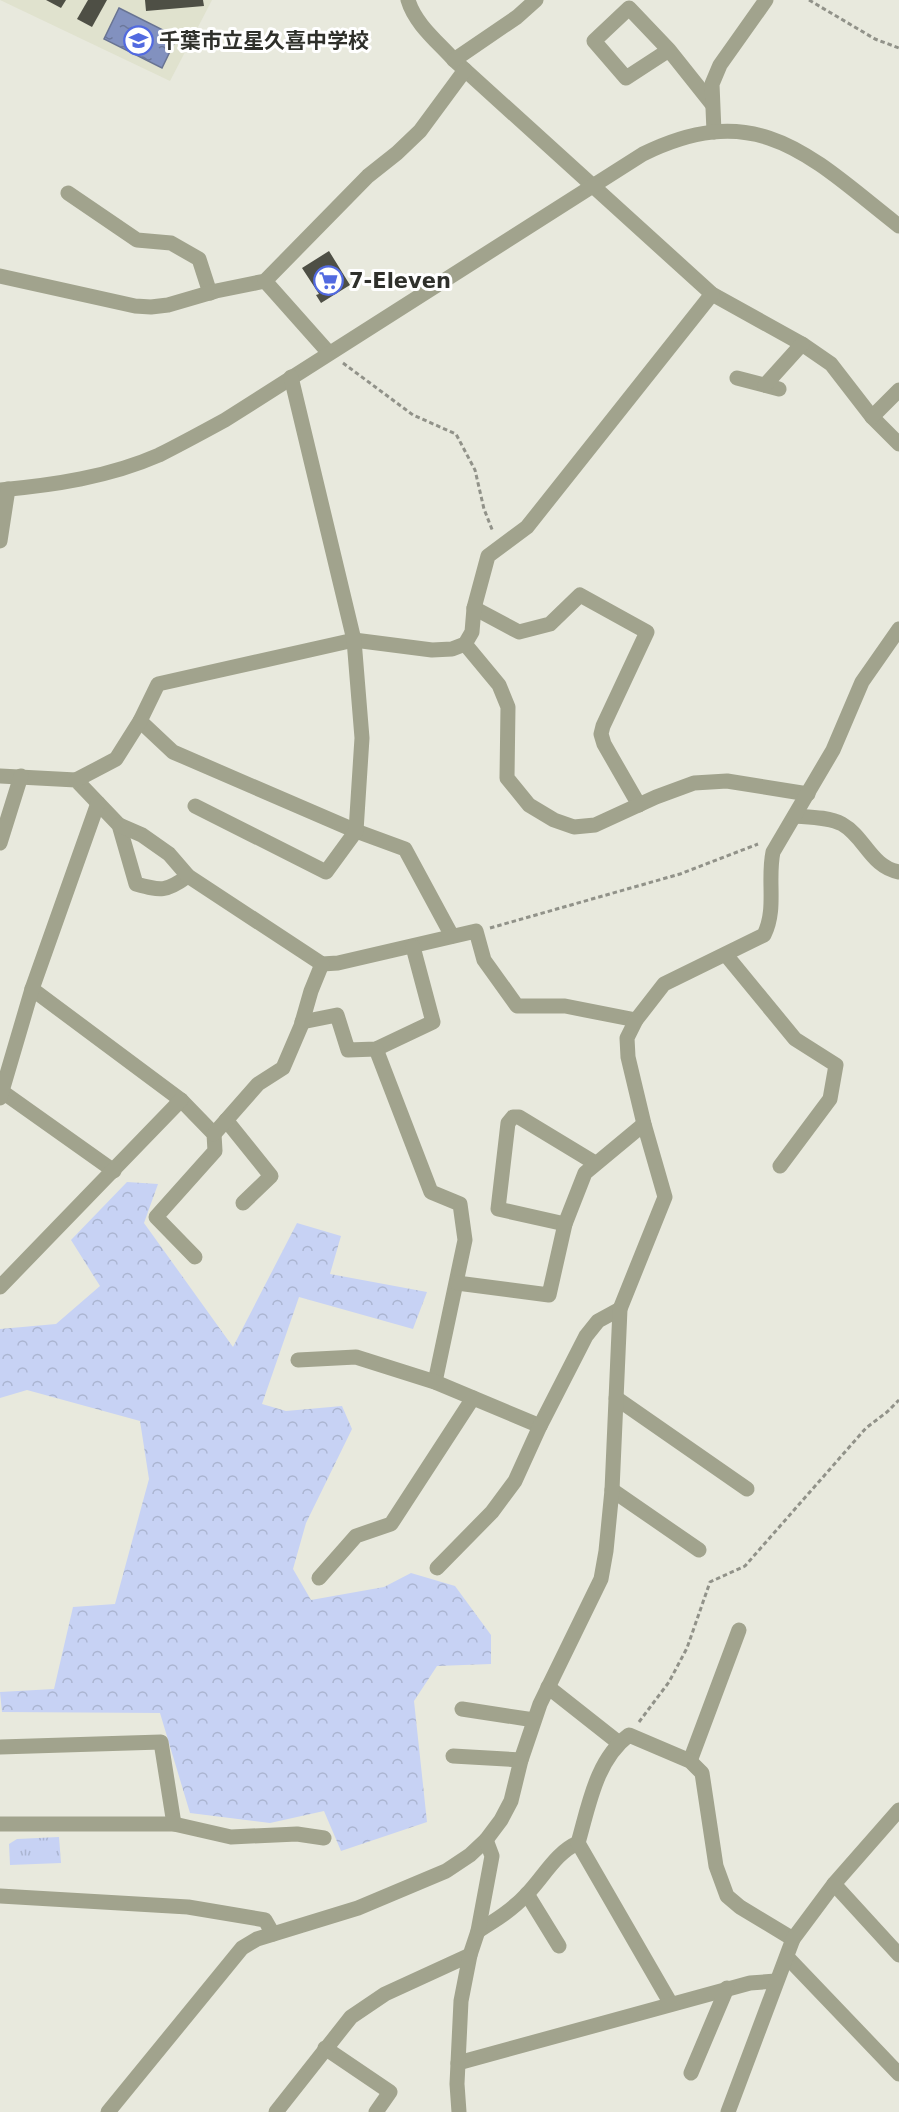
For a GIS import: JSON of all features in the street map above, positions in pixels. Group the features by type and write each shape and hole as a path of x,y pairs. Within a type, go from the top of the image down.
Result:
{"street":[{"path":"408,0 418,21 460,65 712,294 802,344 831,364 872,417 899,444"},
{"path":"0,276 135,306 151,307 168,305 210,292 265,281 368,176 420,131 460,65 536,0"},
{"path":"714,132 712,84 720,65 766,0"},
{"path":"669,51 626,78 594,41 629,8 669,51 712,104"},
{"path":"0,541 4,490 79,480 117,470 157,455 225,420 643,154 663,144 689,136 736,130 782,142 813,158 899,226"},
{"path":"68,193 137,240 171,243 199,259 210,292"},
{"path":"265,281 329,352"},
{"path":"0,776 76,780 116,759 140,721 158,684 354,640 432,650 452,649 465,644 472,632 474,608 488,556 527,526 712,294"},
{"path":"737,378 772,387 802,344"},
{"path":"195,806 326,872 356,831 362,738 354,640 291,377"},
{"path":"872,417 899,390"},
{"path":"474,608 519,632 550,624 580,595 647,632 601,734 604,744 639,805"},
{"path":"108,2112 242,1948 257,1939 358,1908 446,1872 486,1840 501,1820 511,1801 534,1720 601,1579 612,1490 620,1309 665,1197 644,1124 628,1057 627,1038 636,1020 664,984 764,935 769,925 772,904 770,867 773,852 833,750 862,682 899,629"},
{"path":"465,644 499,685 508,707 507,778 529,805 554,820 574,827 595,825 694,783 727,781 808,794"},
{"path":"140,721 173,752 356,831 405,849 452,936"},
{"path":"0,843 21,776"},
{"path":"76,780 119,825 142,835 169,855 188,876 322,964 338,963 413,947 476,931 484,960 517,1006 565,1006 636,1020"},
{"path":"98,803 32,989 1,1093 114,1171"},
{"path":"795,816 840,823 853,832 878,863 899,872"},
{"path":"119,825 136,884 154,889 172,888 188,876"},
{"path":"302,1022 337,1015 348,1050 376,1049 433,1022 413,947"},
{"path":"726,955 795,1039 836,1065 830,1099 780,1166"},
{"path":"195,1257 156,1217 214,1151 214,1134 258,1084 283,1068 322,964"},
{"path":"32,989 182,1100 214,1134"},
{"path":"376,1049 431,1192 460,1203 465,1240 435,1382"},
{"path":"0,1287 182,1100"},
{"path":"565,1224 498,1209 508,1123 513,1117 519,1117 595,1163"},
{"path":"226,1120 271,1176 243,1203"},
{"path":"456,1283 549,1295 565,1224 585,1173 644,1124"},
{"path":"437,1568 492,1512 515,1481 586,1336 598,1321 620,1309"},
{"path":"298,1360 356,1357 435,1382 540,1426"},
{"path":"319,1578 356,1536 391,1524 473,1398"},
{"path":"616,1398 747,1489"},
{"path":"612,1490 699,1550"},
{"path":"690,1761 739,1630"},
{"path":"548,1687 624,1739 690,1761 702,1773 716,1866 727,1896 740,1907 793,1939"},
{"path":"462,1709 534,1720"},
{"path":"624,1739 611,1752 597,1778 578,1843 671,2004"},
{"path":"0,1747 162,1742 174,1824"},
{"path":"453,1756 521,1760"},
{"path":"728,2112 793,1939 834,1884 899,1810"},
{"path":"0,1824 174,1824 231,1837 297,1834 324,1838"},
{"path":"459,2112 457,2084 461,2001 492,1856 486,1840"},
{"path":"478,1930 504,1915 527,1894 567,1847 578,1843"},
{"path":"834,1884 899,1955"},
{"path":"527,1894 560,1946"},
{"path":"0,1896 188,1907 265,1920 273,1934"},
{"path":"276,2112 351,2017 385,1994 470,1955"},
{"path":"787,1957 899,2074"},
{"path":"458,2062 727,1988 776,1981"},
{"path":"691,2073 727,1988"},
{"path":"325,2048 390,2092 376,2112"}],"path":[{"path":"809,0 875,39 899,48"},
{"path":"329,352 413,415 456,434 475,470 484,509 500,548"},
{"path":"476,931 680,874 782,835"},
{"path":"624,1739 669,1682 687,1648 710,1582 745,1566 866,1428 899,1400"}],"shaded area":[{"name":"千葉市立星久喜中学校","path":"0,0 212,0 170,81"}],"green space":[{"path":"127,1182 158,1184 144,1223 233,1347 297,1223 341,1236 330,1274 427,1292 413,1329 299,1297 262,1404 286,1411 342,1406 352,1429 306,1523 293,1569 311,1600 384,1587 411,1573 455,1586 491,1635 491,1664 437,1666 414,1701 427,1822 341,1851 324,1811 270,1823 190,1813 160,1713 2,1712 0,1692 54,1689 73,1607 115,1604 149,1479 140,1421 27,1390 0,1398 0,1329 56,1324 100,1286 71,1240"},
{"path":"59,1837 61,1863 10,1865 9,1844 17,1839"}],"water":[{"path":"119,8 177,37 162,68 104,39"}],"building":[{"path":"46,0 66,0 61,8"},
{"path":"88,0 107,0 92,27 77,19"},
{"path":"145,0 203,0 204,6 146,11"},
{"path":"329,251 350,285 321,303 316,295 319,294 302,268"}],"place":[{"name":"千葉市立星久喜中学校","path":"138,41"},
{"name":"7-Eleven","path":"328,281"}]}
